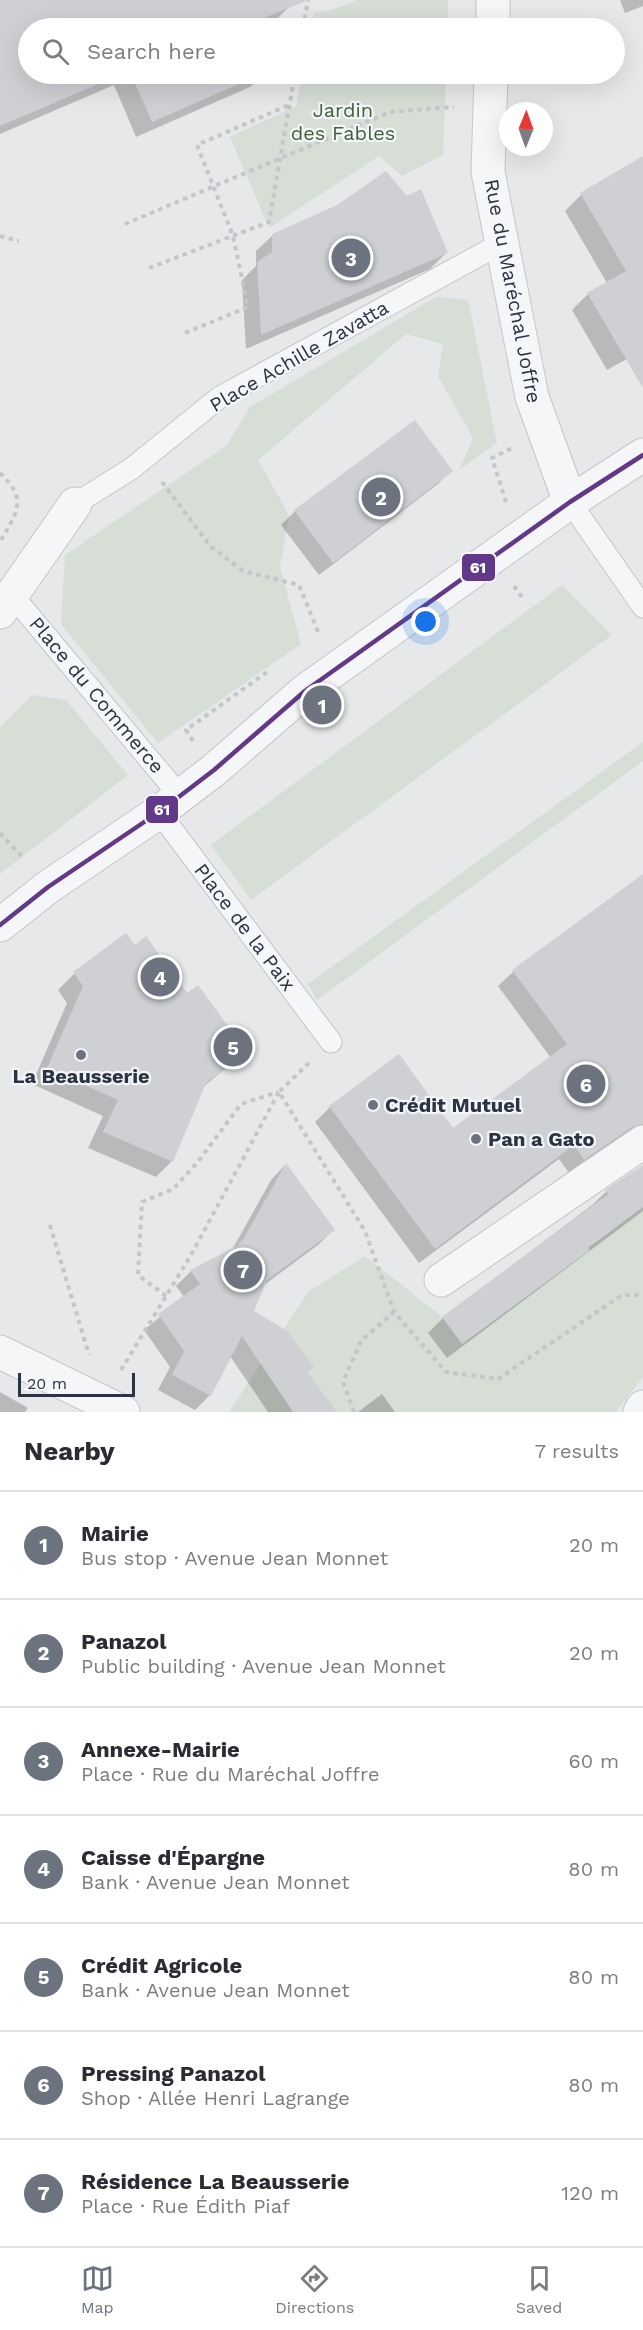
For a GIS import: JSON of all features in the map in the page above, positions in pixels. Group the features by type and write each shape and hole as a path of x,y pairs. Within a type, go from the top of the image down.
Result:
{"street":[{"path":"493,0 493,18"},
{"name":"Rue du Maréchal Joffre","path":"491,88 488,172 532,397 570,502"},
{"path":"0,925 48,887 169,804 214,770 305,691 570,502 643,455"},
{"path":"6,603 75,504"},
{"path":"441,1280 643,1142"},
{"path":"0,1352 107,1409"},
{"path":"640,1412 643,1407"}],"lane":[{"name":"Place Achille Zavatta","path":"75,504 144,458 220,397 502,243"},
{"path":"570,502 643,607"},
{"name":"Place du Commerce","path":"6,603 154,762 169,804"},
{"name":"Place de la Paix","path":"169,804 262,950 331,1042"}],"path":[{"path":"305,18 308,0"},
{"path":"149,268 269,222 293,84"},
{"path":"125,224 390,112 491,88"},
{"path":"185,333 248,307 233,236 197,144 289,105"},
{"path":"0,236 19,242"},
{"path":"498,509 506,503 492,458 544,432"},
{"path":"144,458 211,547 243,571 299,585 321,633 311,640"},
{"path":"0,473 13,485 18,498 17,511 0,543"},
{"path":"214,770 186,730 273,668"},
{"path":"107,1409 166,1296 279,1092 241,1104 197,1163 173,1189 142,1202 138,1275 166,1296"},
{"path":"50,1225 107,1409"},
{"path":"354,1412 343,1382 361,1341 394,1312"}],"green space":[{"path":"357,0 448,0 448,18 313,18 314,13 332,10"},
{"name":"Jardin des Fables","path":"300,84 446,84 443,155 402,176 379,156 269,228 230,137 296,106"},
{"path":"436,297 468,300 497,443 459,470 473,438 438,376 443,344 406,334 258,460 289,515 280,567 301,644 158,743 61,624 65,555 226,446 250,407"},
{"path":"562,585 612,635 251,900 211,845"},
{"path":"32,695 66,700 128,775 0,874 0,727"},
{"path":"643,742 643,761 317,1000 308,984"},
{"path":"643,1167 643,1377 616,1412 229,1412 308,1292 365,1256 442,1317"}],"building":[{"path":"0,0 306,1 264,18 18,18 18,84 99,84 0,126"},
{"path":"135,84 239,84 152,122"},
{"path":"643,156 643,388 587,293 626,271 580,193"},
{"path":"386,171 407,196 421,189 448,253 261,335 257,262 272,252 272,234 337,205"},
{"path":"415,420 453,471 333,563 294,510"},
{"path":"643,874 643,1124 632,1127 584,1160 574,1145 435,1249 329,1106 399,1054 453,1128 567,1044 512,970"},
{"path":"126,933 135,945 146,936 187,993 198,985 247,1052 206,1083 173,1162 103,1132 118,1100 47,1068 83,986 73,972"},
{"path":"286,1163 335,1230 267,1280 254,1311 287,1331 314,1367 307,1372 337,1412 293,1412 242,1336 211,1396 172,1375 184,1351 158,1314 200,1284 190,1270 237,1246 244,1238"},
{"path":"643,1165 643,1207 588,1248 590,1250 462,1344 442,1317 608,1194 605,1190"}],"transit line":[{"name":"61","path":"0,925 48,887 159,812 214,770 305,691 570,502 643,455"}],"place":[{"name":"Annexe-Mairie","path":"351,258"},
{"name":"Panazol","path":"381,497"},
{"name":"Mairie","path":"322,705"},
{"name":"Caisse d'Épargne","path":"160,977"},
{"name":"Crédit Agricole","path":"233,1047"},
{"name":"La Beausserie","path":"81,1055"},
{"name":"Pressing Panazol","path":"586,1084"},
{"name":"Crédit Mutuel","path":"373,1105"},
{"name":"Pan a Gato","path":"476,1139"},
{"name":"Résidence La Beausserie","path":"243,1270"}]}
